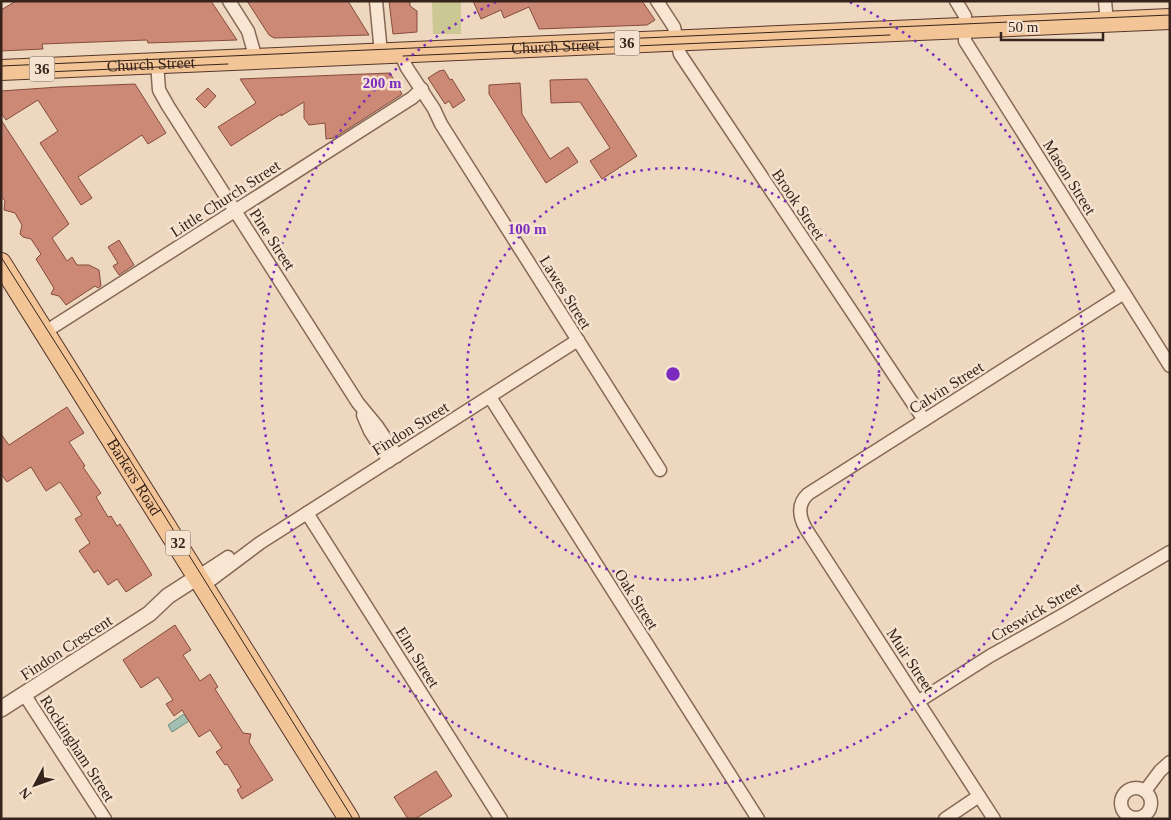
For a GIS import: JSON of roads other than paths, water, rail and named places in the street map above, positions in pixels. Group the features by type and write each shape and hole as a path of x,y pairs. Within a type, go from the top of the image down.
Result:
{"main road":[{"name":"Church Street","path":"1,70 1170,20"},
{"name":"Barkers Road","path":"1,263 349,819"}],"street":[{"path":"229,1 248,31 256,59"},
{"path":"376,1 390,53"},
{"name":"Brook Street","path":"657,1 674,27 680,54 924,420"},
{"name":"Mason Street","path":"956,1 965,16 965,41 1170,366"},
{"path":"1105,1 1107,22"},
{"name":"Lawes Street","path":"390,53 407,68 422,89 441,124 660,470"},
{"name":"Pine Street","path":"157,63 158,84 162,96 358,403 377,426 393,459"},
{"name":"Little Church Street","path":"45,332 412,98 422,89"},
{"name":"Calvin Street","path":"801,518 801,503 808,494 1124,293"},
{"name":"Findon Street","path":"201,580 578,340"},
{"name":"Oak Street","path":"490,397 758,819"},
{"name":"Elm Street","path":"308,513 502,819"},
{"name":"Muir Street","path":"801,518 806,529 994,819"},
{"name":"Creswick Street","path":"918,701 990,656 1170,552"},
{"name":"Findon Crescent","path":"1,709 149,614 172,604 201,580"},
{"name":"Rockingham Street","path":"24,694 105,819"},
{"path":"1145,791 1160,771 1170,762"},
{"path":"945,819 980,796"}],"tram line":[{"path":"1,66 1170,15"},
{"path":"403,56 890,35"},
{"path":"46,72 228,64"},
{"path":"1,257 353,819"}]}
